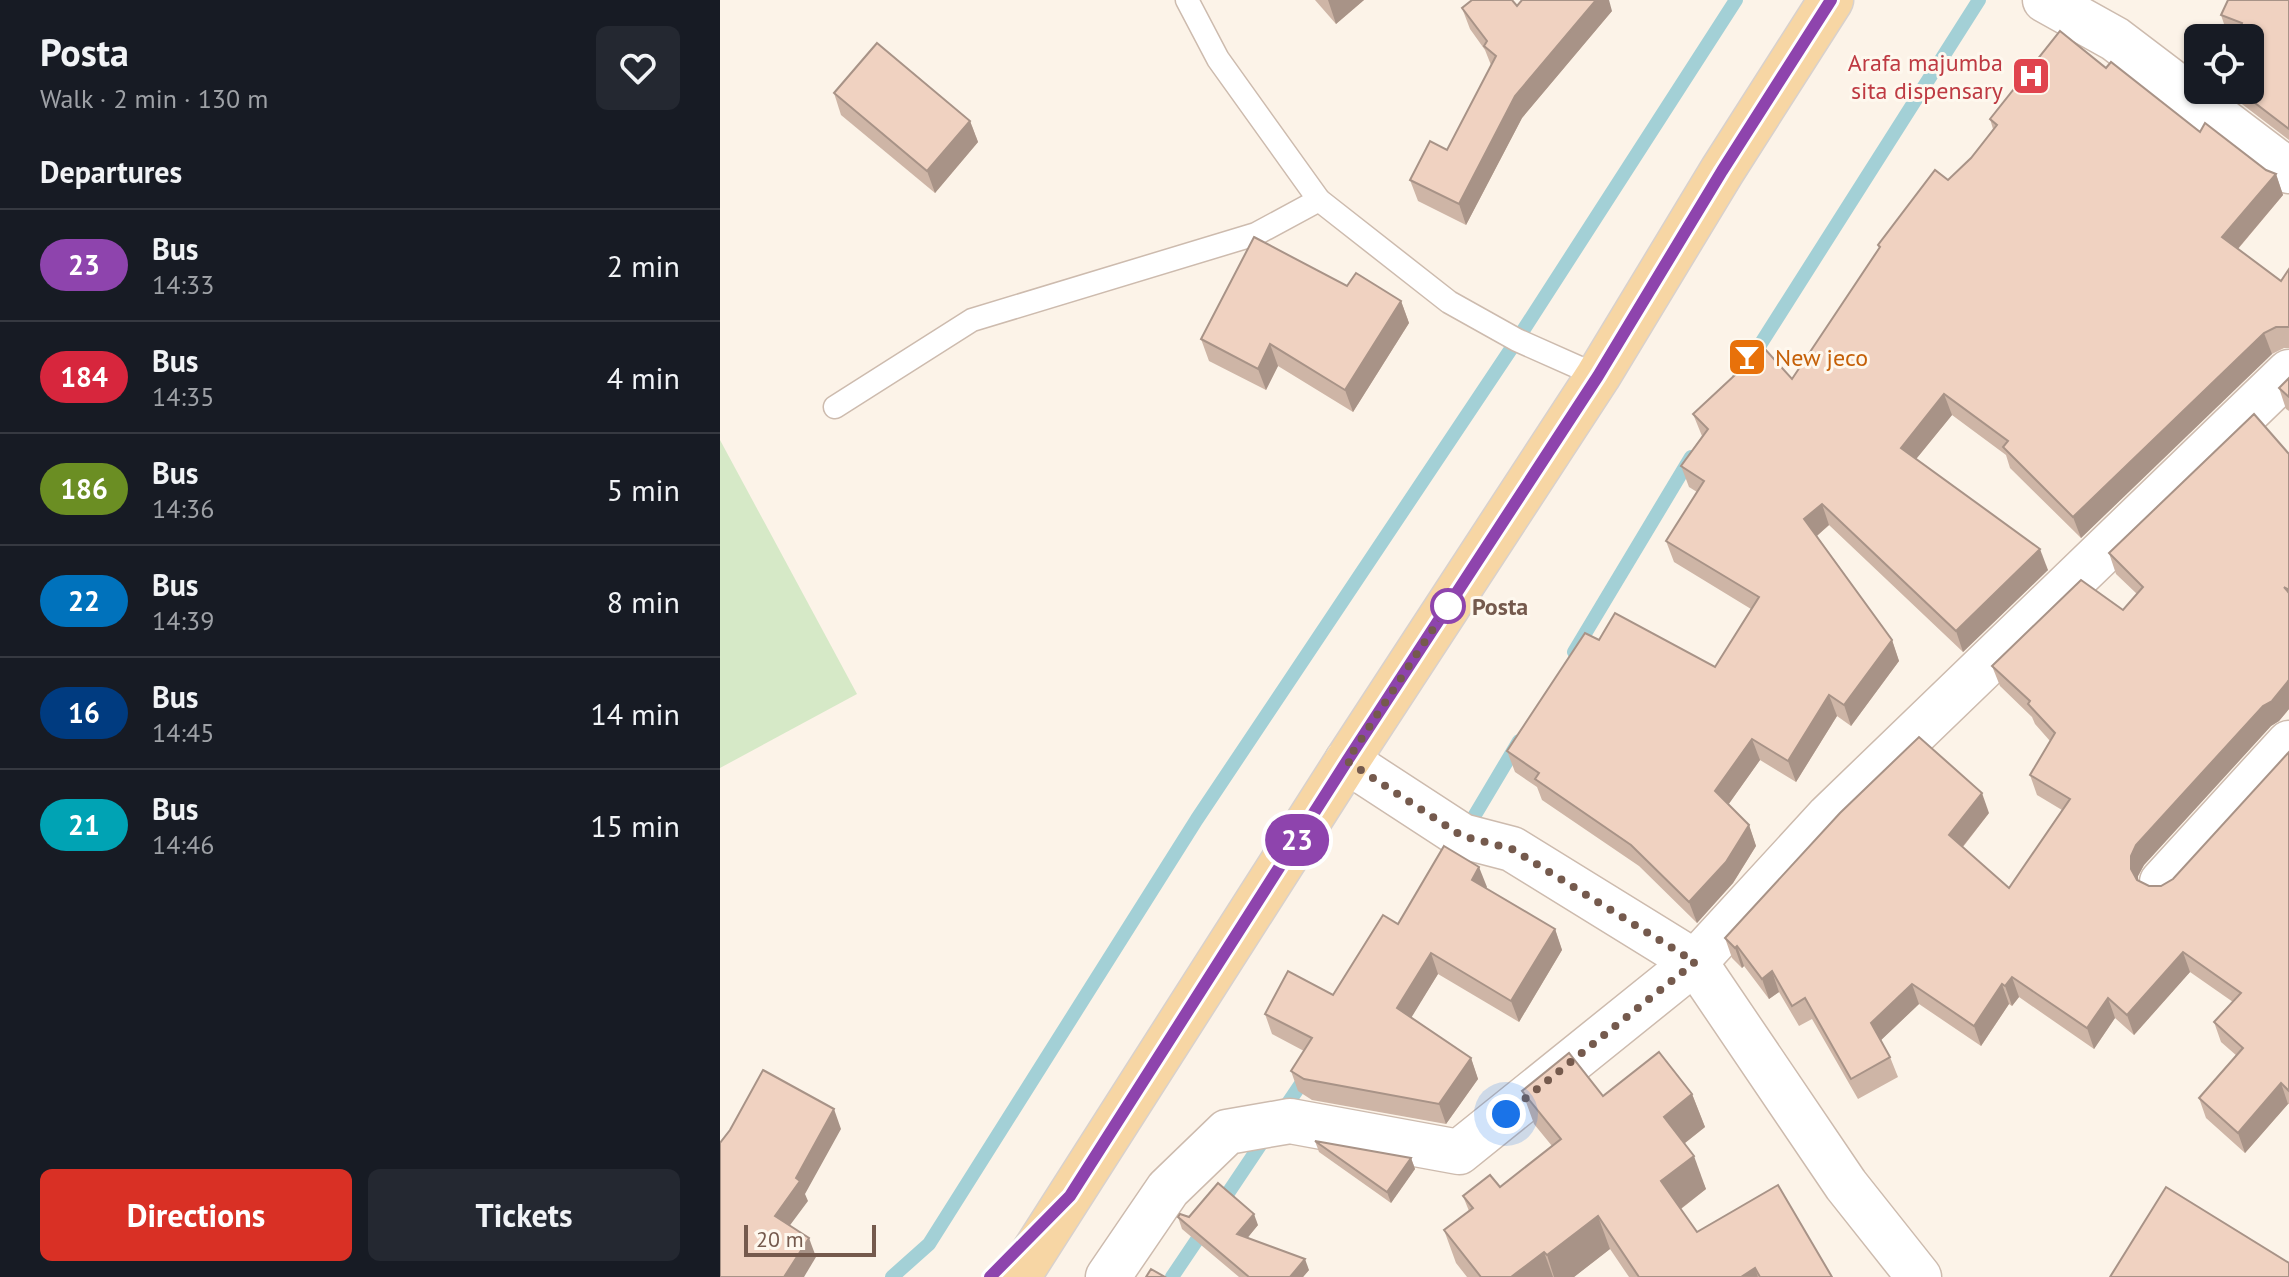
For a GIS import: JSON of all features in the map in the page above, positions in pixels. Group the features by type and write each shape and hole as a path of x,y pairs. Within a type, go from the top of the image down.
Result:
{"main road":[{"path":"1018,1277 1347,761 1598,376 1722,171 1831,0"},
{"path":"990,1277 1070,1196"}],"street":[{"path":"2045,0 2115,39 2289,171"},
{"path":"1108,1277 1168,1189 1227,1132 1290,1121 1459,1152 1695,962 1829,816 2289,372"},
{"path":"2162,882 2289,743"},
{"path":"1347,761 1462,836 1512,849 1695,962 1846,1185 1919,1277"}],"lane":[{"path":"1187,0 1218,59 1319,200 1449,302 1517,340 1598,376"},
{"path":"835,407 972,320 1256,234 1319,200"}],"green space":[{"path":"720,440 857,694 720,768"}],"building":[{"path":"1472,0 1512,0 1517,6 1522,0 1596,0 1515,96 1459,204 1410,180 1430,141 1447,150 1496,56 1484,46 1487,41 1462,8"},
{"path":"2228,0 2289,0 2289,129 2256,104 2264,104 2264,24 2242,24 2221,15"},
{"path":"2060,31 2106,68 2111,62 2200,132 2205,123 2266,170 2276,174 2222,237 2281,281 2289,269 2289,327 2276,327 2264,333 2073,517 2003,447 2008,441 1944,394 1901,448 2040,549 1956,631 1822,504 1804,519 1892,640 1844,705 1829,695 1788,761 1752,739 1715,791 1749,825 1726,862 1689,902 1631,845 1535,779 1539,773 1507,751 1585,633 1599,640 1615,613 1715,667 1759,597 1666,541 1704,481 1681,466 1708,429 1693,414 1764,348 1792,379 1880,247 1878,245 1935,170 1948,180 1971,158 1997,125 1990,119"},
{"path":"877,43 970,121 927,171 834,93"},
{"path":"1254,237 1347,286 1356,273 1401,301 1345,390 1270,344 1258,369 1201,339"},
{"path":"2289,378 2289,397 2279,388"},
{"path":"2254,414 2289,454 2289,590 2284,587 2289,593 2289,680 2136,845 2131,856 2131,869 2137,880 2149,886 2161,886 2173,879 2289,752 2289,1091 2281,1083 2238,1133 2199,1098 2243,1048 2214,1022 2241,993 2183,952 2127,1015 2108,998 2087,1028 2012,977 2005,986 2002,984 1974,1026 1912,984 1871,1023 1890,1057 1851,1079 1805,998 1792,1006 1772,971 1762,979 1737,946 1735,948 1725,938 1840,813 1919,737 1982,793 1949,835 2009,888 2070,799 2030,775 2055,733 2028,704 2030,701 1992,666 2081,580 2123,610 2143,587 2109,553"},
{"path":"1444,846 1479,867 1472,880 1555,929 1511,1001 1431,953 1397,1008 1471,1058 1439,1104 1304,1079 1291,1071 1312,1038 1265,1014 1288,971 1333,995 1383,915 1398,924"},
{"path":"1659,1052 1692,1094 1664,1117 1694,1156 1661,1181 1697,1232 1778,1185 1832,1277 1760,1277 1755,1268 1741,1277 1639,1277 1598,1216 1547,1255 1544,1252 1511,1277 1481,1277 1444,1230 1473,1208 1463,1196 1490,1175 1500,1187 1561,1139 1522,1091 1569,1053 1603,1096"},
{"path":"763,1070 834,1109 796,1178 800,1181 775,1216 809,1238 784,1277 720,1277 720,1143"},
{"path":"1315,1141 1411,1158 1387,1192"},
{"path":"1218,1183 1254,1214 1237,1234 1305,1259 1290,1277 1249,1277 1178,1217 1180,1214 1189,1217"},
{"path":"2166,1187 2289,1263 2289,1277 2110,1277"},
{"path":"1151,1269 1165,1277 1146,1277"}],"waterway":[{"path":"892,1277 929,1244 1197,819 1517,340 1736,0"},
{"path":"1739,378 1979,0"},
{"path":"1574,652 1691,457"},
{"path":"1466,830 1519,741"},
{"path":"1280,1115 1307,1075"},
{"path":"1218,1208 1267,1135"},
{"path":"1172,1277 1207,1225"}],"bus line":[{"name":"23","path":"990,1277 1070,1196 1347,761 1598,376 1722,171 1831,0"}],"place":[{"name":"Arafa majumba sita dispensary","path":"2031,76"},
{"name":"New jeco","path":"1747,357"},
{"name":"Posta","path":"1448,606"}],"route":[{"path":"1448,606 1347,761 1462,836 1512,849 1695,962 1506,1114"}]}
